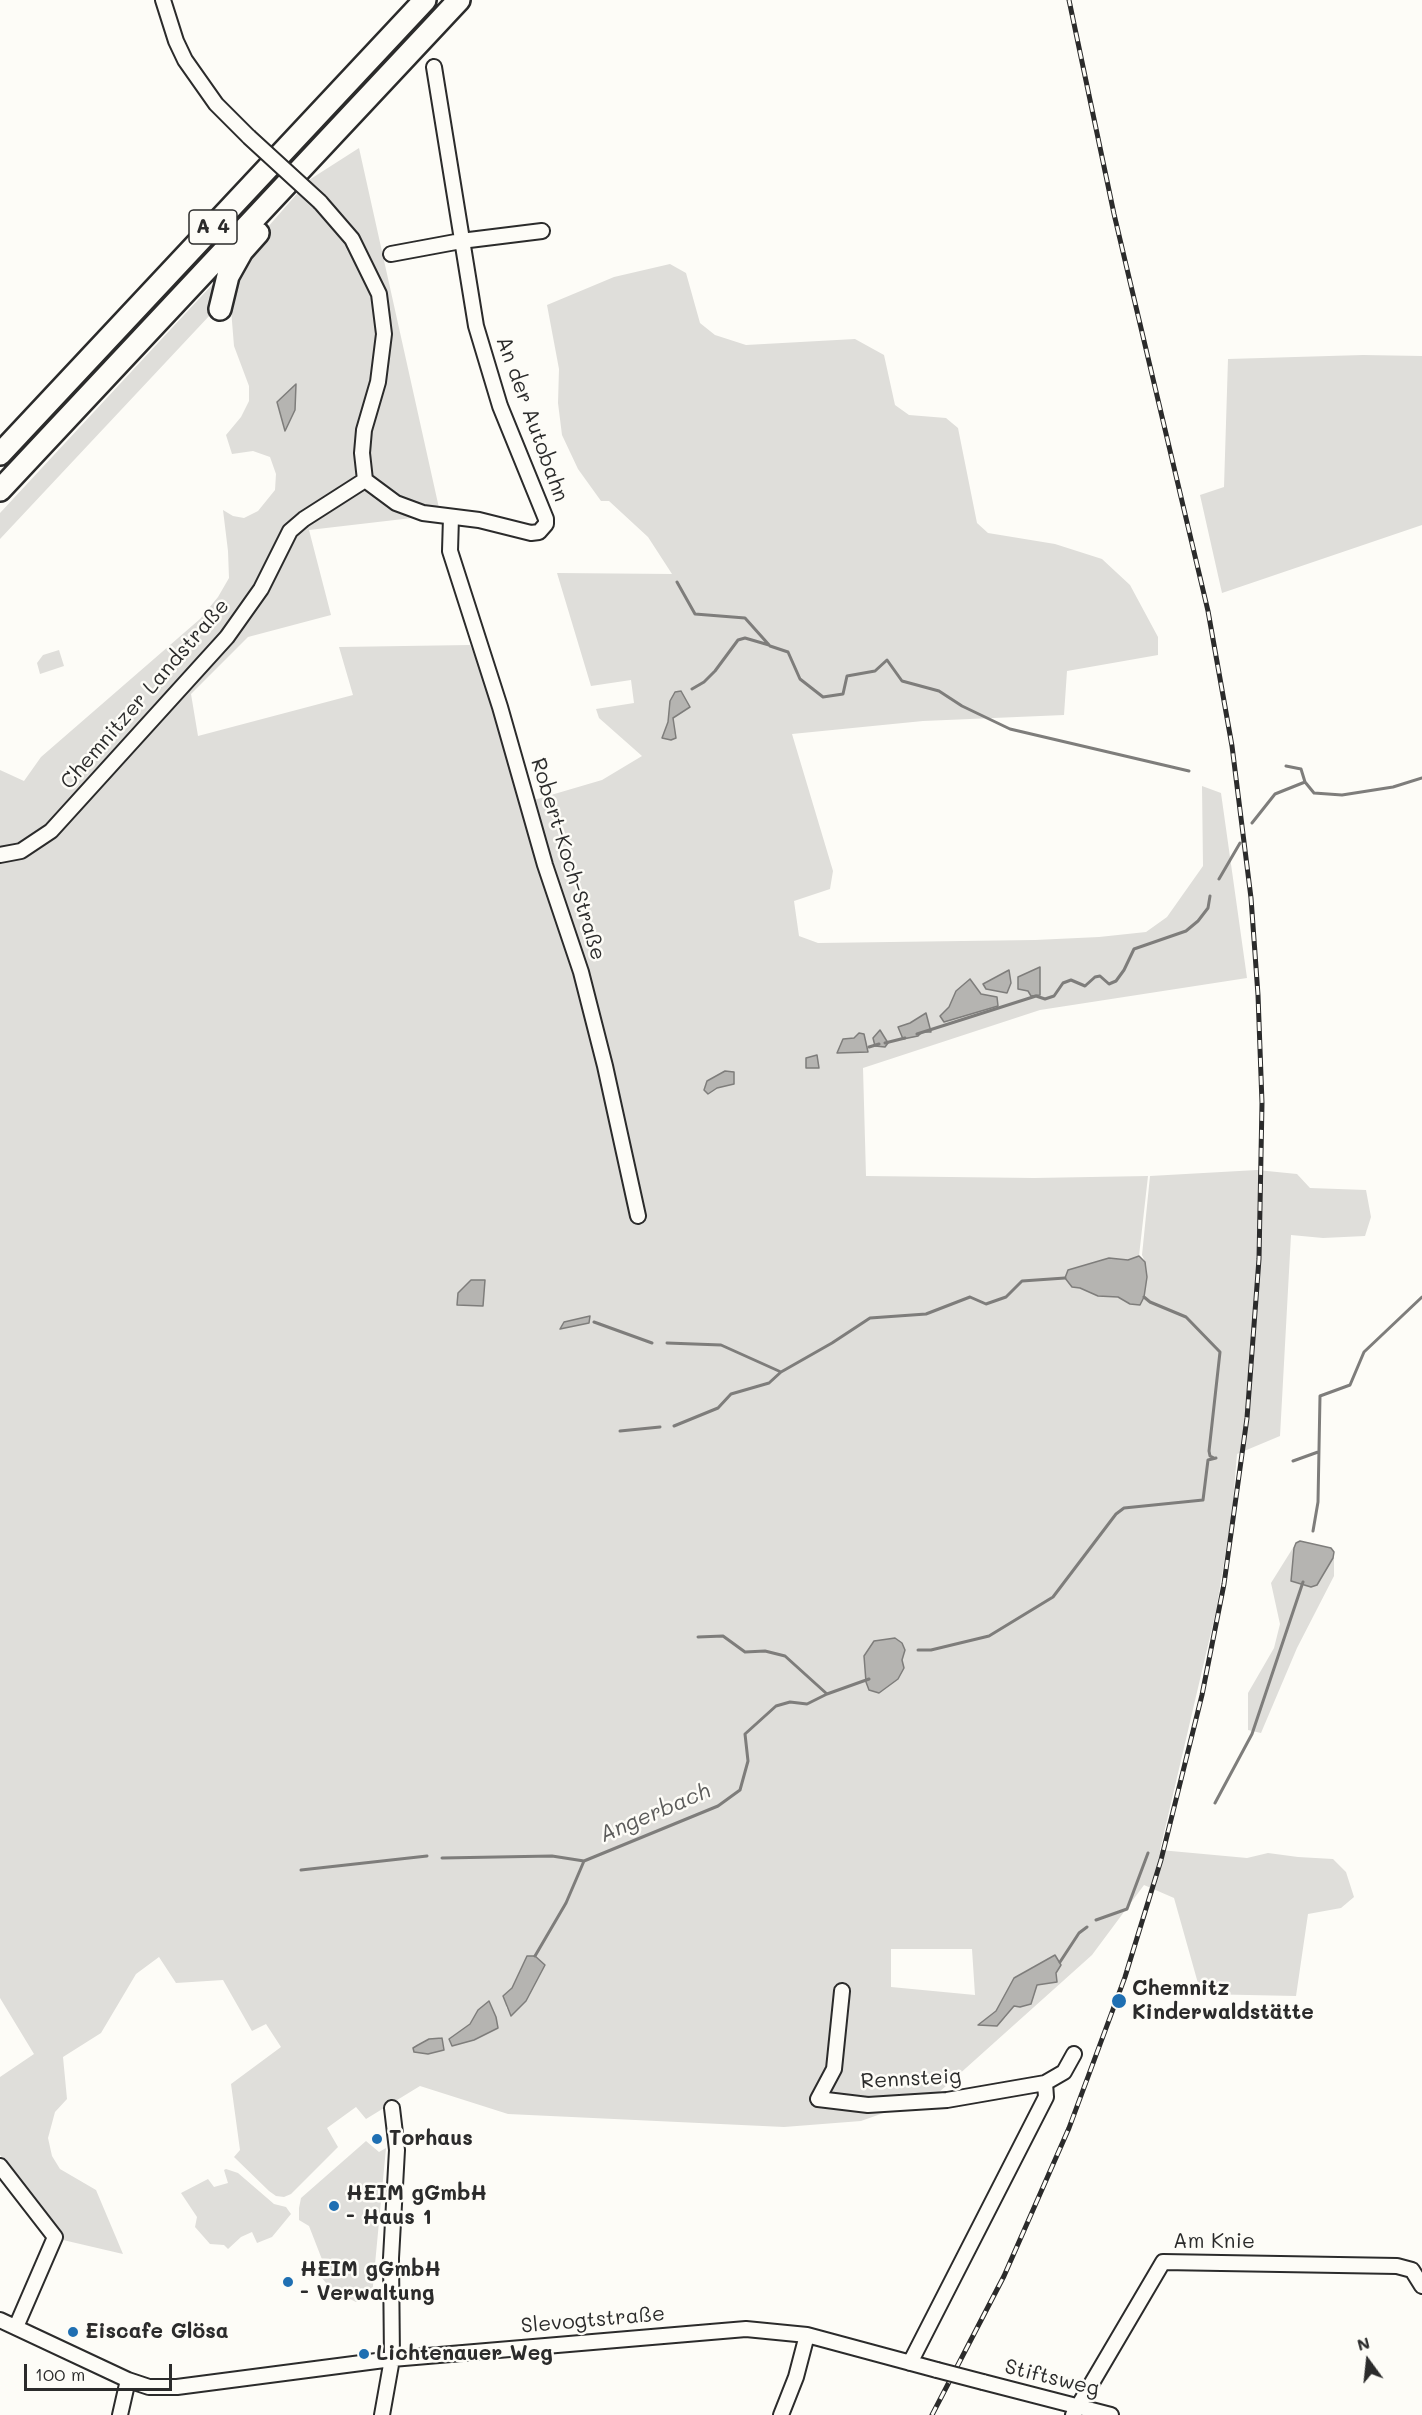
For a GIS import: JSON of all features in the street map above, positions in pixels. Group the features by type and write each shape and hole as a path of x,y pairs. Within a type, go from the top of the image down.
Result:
{"highway":[{"name":"A 4","path":"0,454 425,0"},
{"name":"A 4","path":"0,490 459,0"},
{"path":"220,309 228,276 242,251 291,196 301,169"}],"street":[{"path":"163,0 185,60 216,104 320,202 352,239 379,294 384,334 378,382 364,430 362,453 365,480"},
{"name":"An der Autobahn","path":"365,480 381,494 409,510 479,520 531,533 539,532 546,524 546,519 500,406 476,326 434,67"},
{"path":"391,254 542,231"},
{"name":"Chemnitzer Landstraße","path":"0,855 21,851 51,831 227,637 261,589 290,531 304,519 365,480"},
{"name":"Robert-Koch-Straße","path":"451,517 450,551 581,972 607,1075 638,1216"},
{"name":"Rennsteig","path":"842,1991 834,2069 819,2099 868,2105 947,2100 1045,2084"},
{"path":"910,2363 1046,2097 1045,2084 1064,2072 1074,2054"},
{"path":"382,2415 392,2359 391,2258 397,2150 392,2108"},
{"path":"0,2166 55,2237 16,2327"},
{"name":"Am Knie","path":"1075,2411 1163,2262 1397,2266 1412,2270 1422,2286"},
{"name":"Slevogtstraße","path":"0,2320 128,2380 149,2387 177,2387 392,2359 746,2330 807,2335 983,2382"},
{"path":"781,2415 796,2377 807,2335"},
{"path":"120,2415 128,2380"},
{"name":"Stiftsweg","path":"983,2382 1075,2411 1111,2415"}],"shaded area":[{"path":"359,148 439,508 412,518 309,530 331,615 248,637 191,694 198,736 353,695 339,647 470,645 534,800 602,780 642,756 599,718 596,709 634,703 631,680 591,686 557,573 672,574 648,537 609,501 601,501 578,469 562,435 558,403 559,369 547,305 614,277 670,264 686,273 700,323 715,335 746,345 855,339 884,355 895,405 909,415 946,418 958,428 977,523 988,533 1055,544 1102,559 1130,585 1158,637 1158,655 1067,671 1064,715 923,721 792,734 833,871 830,889 794,901 799,936 818,943 1035,940 1146,932 1167,917 1203,866 1202,786 1221,793 1247,978 1040,1010 863,1068 866,1176 1034,1178 1148,1176 1139,1256 1128,1260 1109,1258 1072,1287 1098,1296 1118,1297 1130,1304 1140,1305 1144,1297 1145,1262 1142,1255 1150,1176 1257,1170 1297,1174 1310,1188 1366,1190 1371,1217 1365,1236 1323,1238 1291,1235 1280,1436 1237,1454 1232,1514 1216,1611 1160,1850 1247,1858 1268,1853 1333,1859 1346,1872 1354,1897 1341,1908 1308,1914 1296,1996 1201,1994 1174,1898 1144,1885 1092,1955 937,2094 861,2121 784,2127 508,2114 420,2086 366,2119 356,2107 327,2128 338,2147 291,2194 284,2197 276,2196 269,2191 234,2157 240,2150 231,2084 281,2047 266,2024 252,2031 223,1980 176,1983 159,1957 136,1974 101,2033 63,2057 67,2099 55,2112 48,2138 52,2156 60,2169 96,2190 123,2254 63,2240 58,2234 57,2226 0,2155 0,2077 34,2054 0,1998 0,770 24,781 41,757 200,619 218,597 229,578 223,510 233,516 244,518 258,511 275,490 276,474 270,457 253,451 232,454 226,435 241,417 249,401 249,386 234,346 231,309 224,305 246,252 309,180","holes":["670,701 690,707 673,718 673,724 662,738 668,722","925,1013 931,1032 922,1032 899,1027","854,1038 849,1052 838,1053 843,1039","905,1650 902,1660 904,1668 865,1669 864,1656","891,1949 972,1949 975,1995 891,1987","527,1956 511,2016 506,2007 512,1988","1055,1956 1056,1973 1037,1985 1014,2006 1005,2018 979,2024 996,2011 1041,1963","489,2002 452,2046 449,2039 470,2024 478,2010","442,2038 444,2050 413,2048 429,2039"]},
{"path":"223,273 211,314 0,539 0,513"},
{"path":"1363,355 1422,356 1422,525 1222,593 1200,495 1224,487 1228,359"},
{"path":"296,384 295,410 285,431 277,402"},
{"path":"59,650 64,666 40,674 37,663 43,655"},
{"path":"681,691 690,707 673,718 676,738 671,740 662,738 668,722 670,701 675,692"},
{"path":"1040,967 1040,995 1031,996 1028,991 1018,989 1018,977"},
{"path":"1009,970 1011,983 1007,993 986,989 983,984"},
{"path":"970,979 981,994 997,997 998,1006 944,1022 940,1016 949,1007 956,991"},
{"path":"926,1013 931,1032 922,1032 918,1036 903,1039 898,1027"},
{"path":"880,1030 888,1043 885,1047 875,1046 873,1038"},
{"path":"859,1033 864,1034 868,1052 837,1053 843,1039 854,1038"},
{"path":"817,1055 819,1068 806,1068 806,1058"},
{"path":"725,1071 734,1072 734,1084 717,1088 708,1094 704,1090 707,1081"},
{"path":"1139,1256 1145,1262 1147,1277 1144,1297 1140,1305 1130,1304 1118,1297 1098,1296 1072,1287 1065,1278 1068,1270 1109,1258 1128,1260"},
{"path":"471,1280 485,1280 483,1306 457,1305 458,1293"},
{"path":"590,1316 589,1323 560,1329 564,1322"},
{"path":"1300,1541 1331,1548 1334,1552 1333,1558 1317,1585 1311,1587 1291,1581 1294,1548"},
{"path":"1296,1543 1291,1581 1305,1586 1317,1585 1333,1558 1334,1552 1334,1576 1297,1648 1261,1733 1248,1730 1248,1693 1274,1648 1280,1624 1271,1583"},
{"path":"895,1638 902,1643 905,1650 902,1660 904,1668 898,1679 879,1693 869,1690 866,1682 864,1656 874,1641"},
{"path":"1055,1955 1061,1965 1056,1973 1057,1982 1037,1985 1031,2004 1014,2006 997,2026 978,2025 996,2011 1014,1978"},
{"path":"527,1956 535,1956 545,1965 526,2001 511,2016 503,1996 512,1988"},
{"path":"489,2001 498,2028 474,2040 452,2046 449,2039 470,2024 478,2010"},
{"path":"442,2038 444,2050 428,2054 414,2052 413,2048 429,2039"},
{"path":"366,2141 379,2152 386,2148 372,2296 356,2302 332,2290 316,2271 323,2262 309,2226 299,2220 299,2208 301,2198"},
{"path":"224,2170 238,2173 274,2204 286,2207 291,2214 272,2237 257,2243 252,2232 241,2237 228,2249 224,2245 210,2244 195,2227 197,2217 181,2193 208,2179 214,2187 228,2183"}],"waterway":[{"path":"677,582 695,614 745,618 770,646 788,652 800,679 823,697 843,694 847,676 875,671 887,660 902,681 939,691 962,706 1010,729 1189,771"},
{"path":"692,689 704,682 715,671 738,640 745,638 769,645"},
{"path":"1286,766 1301,769 1305,782 1314,793 1342,795 1393,787 1422,778"},
{"path":"1252,823 1275,794 1305,782"},
{"path":"1219,879 1240,843"},
{"path":"917,1034 1036,996 1045,999 1054,996 1063,983 1071,980 1085,986 1095,977 1100,976 1109,984 1116,981 1134,949 1186,931 1208,908 1210,896"},
{"path":"885,1043 905,1038"},
{"path":"869,1047 879,1044"},
{"path":"667,1343 721,1345 781,1372 870,1318 926,1314 970,1297 986,1304 1006,1297 1022,1281 1065,1278"},
{"path":"1144,1297 1150,1302 1186,1317 1220,1352 1209,1451 1210,1456 1214,1458"},
{"name":"Angerbach","path":"1313,1531 1318,1502 1320,1396 1350,1385 1364,1352 1422,1297"},
{"path":"594,1322 652,1343"},
{"path":"674,1426 718,1408 731,1394 769,1383 781,1372"},
{"path":"620,1431 660,1427"},
{"name":"Angerbach","path":"1293,1461 1318,1452"},
{"name":"Angerbach","path":"918,1650 931,1650 989,1636 1053,1597 1116,1514 1124,1508 1203,1500 1208,1460 1216,1458"},
{"path":"1215,1803 1252,1734 1303,1582"},
{"path":"698,1637 723,1636 745,1652 765,1651 785,1656 827,1694"},
{"name":"Angerbach","path":"535,1956 566,1903 584,1861 718,1806 740,1790 748,1761 745,1734 776,1706 790,1702 807,1704 869,1679"},
{"path":"1096,1920 1127,1909 1148,1853"},
{"path":"301,1870 427,1856"},
{"path":"442,1858 552,1856 584,1861"},
{"path":"1060,1962 1079,1933 1087,1927"}],"railway":[{"path":"932,2415 1004,2276 1069,2128 1125,1977 1161,1860 1202,1695 1224,1584 1247,1418 1259,1259 1262,1103 1258,995 1251,898 1232,746 1208,611 1114,214 1069,0"}],"place":[{"name":"Chemnitz Kinderwaldstätte","path":"1119,2001"},
{"name":"Torhaus","path":"377,2139"},
{"name":"HEIM gGmbH - Haus 1","path":"334,2206"},
{"name":"HEIM gGmbH - Verwaltung","path":"288,2282"},
{"name":"Eiscafe Glösa","path":"73,2332"},
{"name":"Lichtenauer Weg","path":"364,2354"}]}
